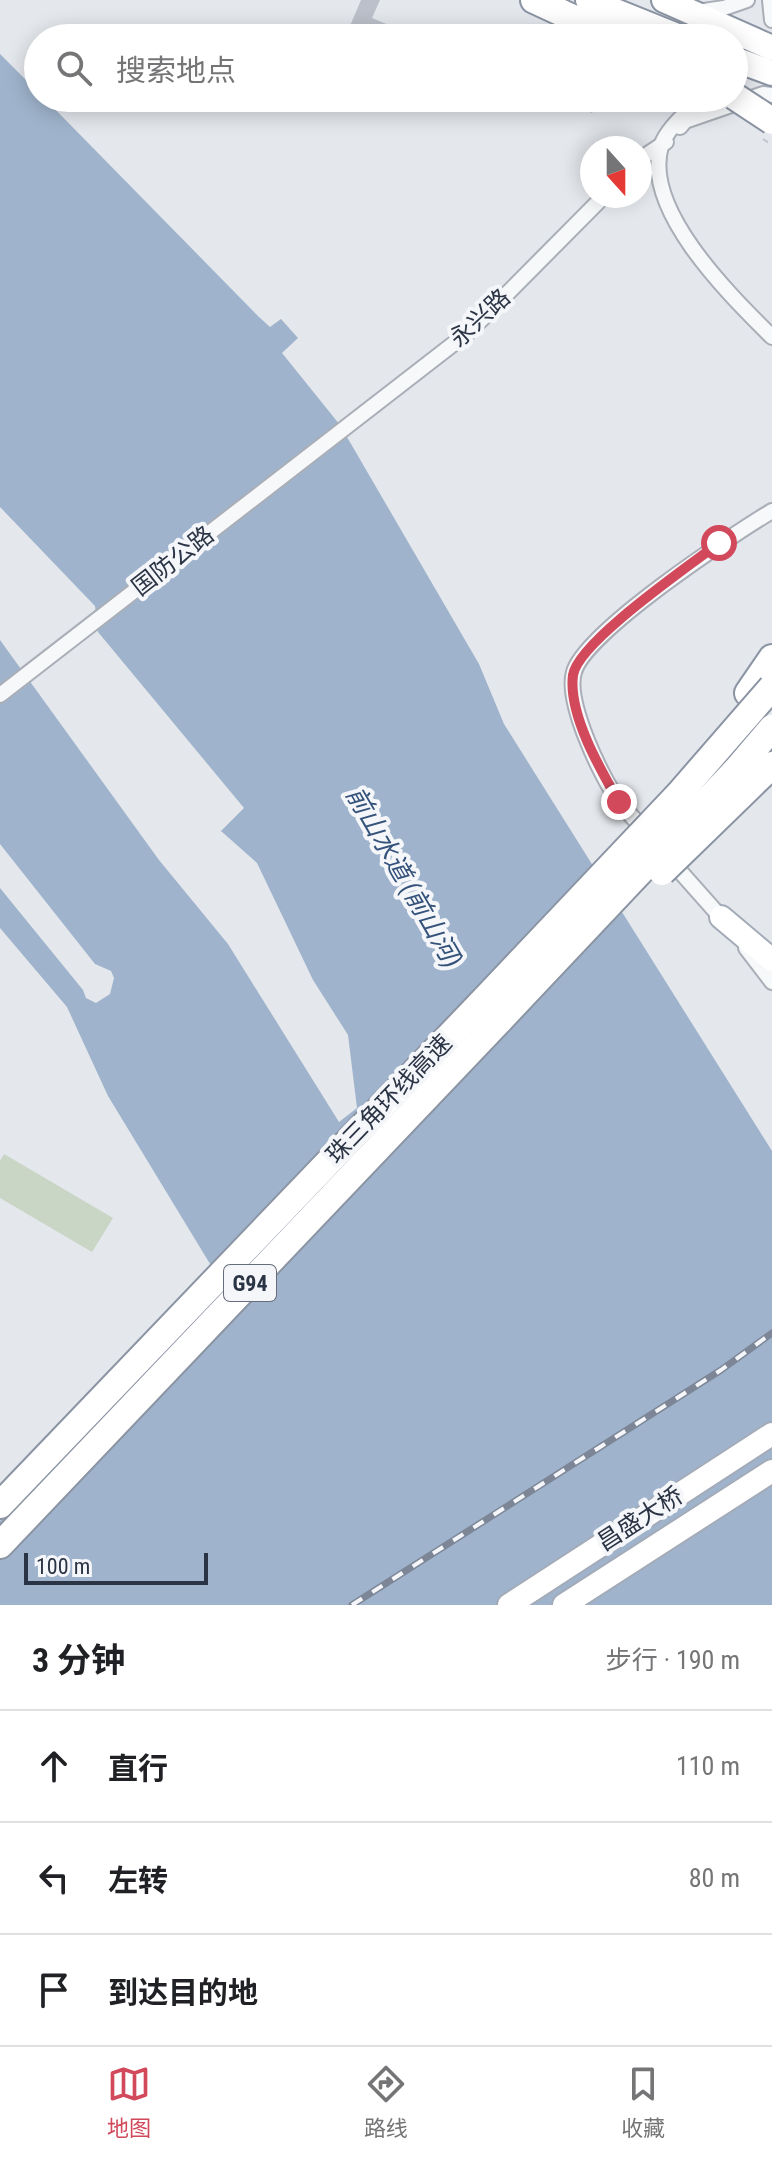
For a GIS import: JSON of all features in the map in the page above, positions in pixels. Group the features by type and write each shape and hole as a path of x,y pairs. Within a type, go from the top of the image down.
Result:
{"highway":[{"path":"534,0 586,24"},
{"path":"588,0 646,24"},
{"path":"664,0 717,24"},
{"path":"748,38 772,48"},
{"path":"748,64 772,73"},
{"path":"748,105 772,121"},
{"path":"491,1012 760,690 772,661"},
{"name":"珠三角环线高速","path":"0,1505 738,768 772,728"},
{"path":"491,1012 648,887 772,765"},
{"name":"珠三角环线高速","path":"0,1545 491,1012"}],"main road":[{"path":"721,917 772,960"},
{"name":"昌盛大桥","path":"509,1605 772,1434"},
{"name":"昌盛大桥","path":"564,1605 772,1471"}],"street":[{"path":"692,13 724,8 747,0"},
{"path":"770,0 772,20"},
{"path":"748,99 763,94 772,95"},
{"path":"687,112 667,133 661,146 658,167 671,217 718,282 772,337"},
{"path":"652,150 661,146 685,121 711,112"},
{"name":"永兴路","path":"345,427 470,331 592,208"},
{"name":"国防公路","path":"0,695 345,427"},
{"path":"772,511 719,543 636,606 582,655 573,673 574,703 598,765 619,802 721,917 772,982"}],"green space":[{"path":"4,1154 113,1218 92,1252 0,1198 0,1161"}],"water":[{"name":"前山水道 (前山河)","path":"0,54 24,78 24,112 58,112 259,317 270,327 281,319 298,338 282,353 340,425 479,664 504,724 772,1151 772,1605 0,1605 0,1521 147,1350 194,1362 221,1329 221,1282 108,1096 67,1007 0,928 0,888 83,990 86,998 96,1003 110,994 114,978 111,971 95,964 0,844 0,640 159,860 228,944 339,1122 357,1108 348,1035 313,980 257,863 221,831 244,808 98,632 95,606 0,507"}],"building":[{"path":"361,0 380,0 372,18 386,24 351,24"}],"railway":[{"path":"352,1605 721,1370 772,1333"}],"route":[{"path":"619,802 598,765 574,703 573,673 582,655 636,606 719,543"}]}
